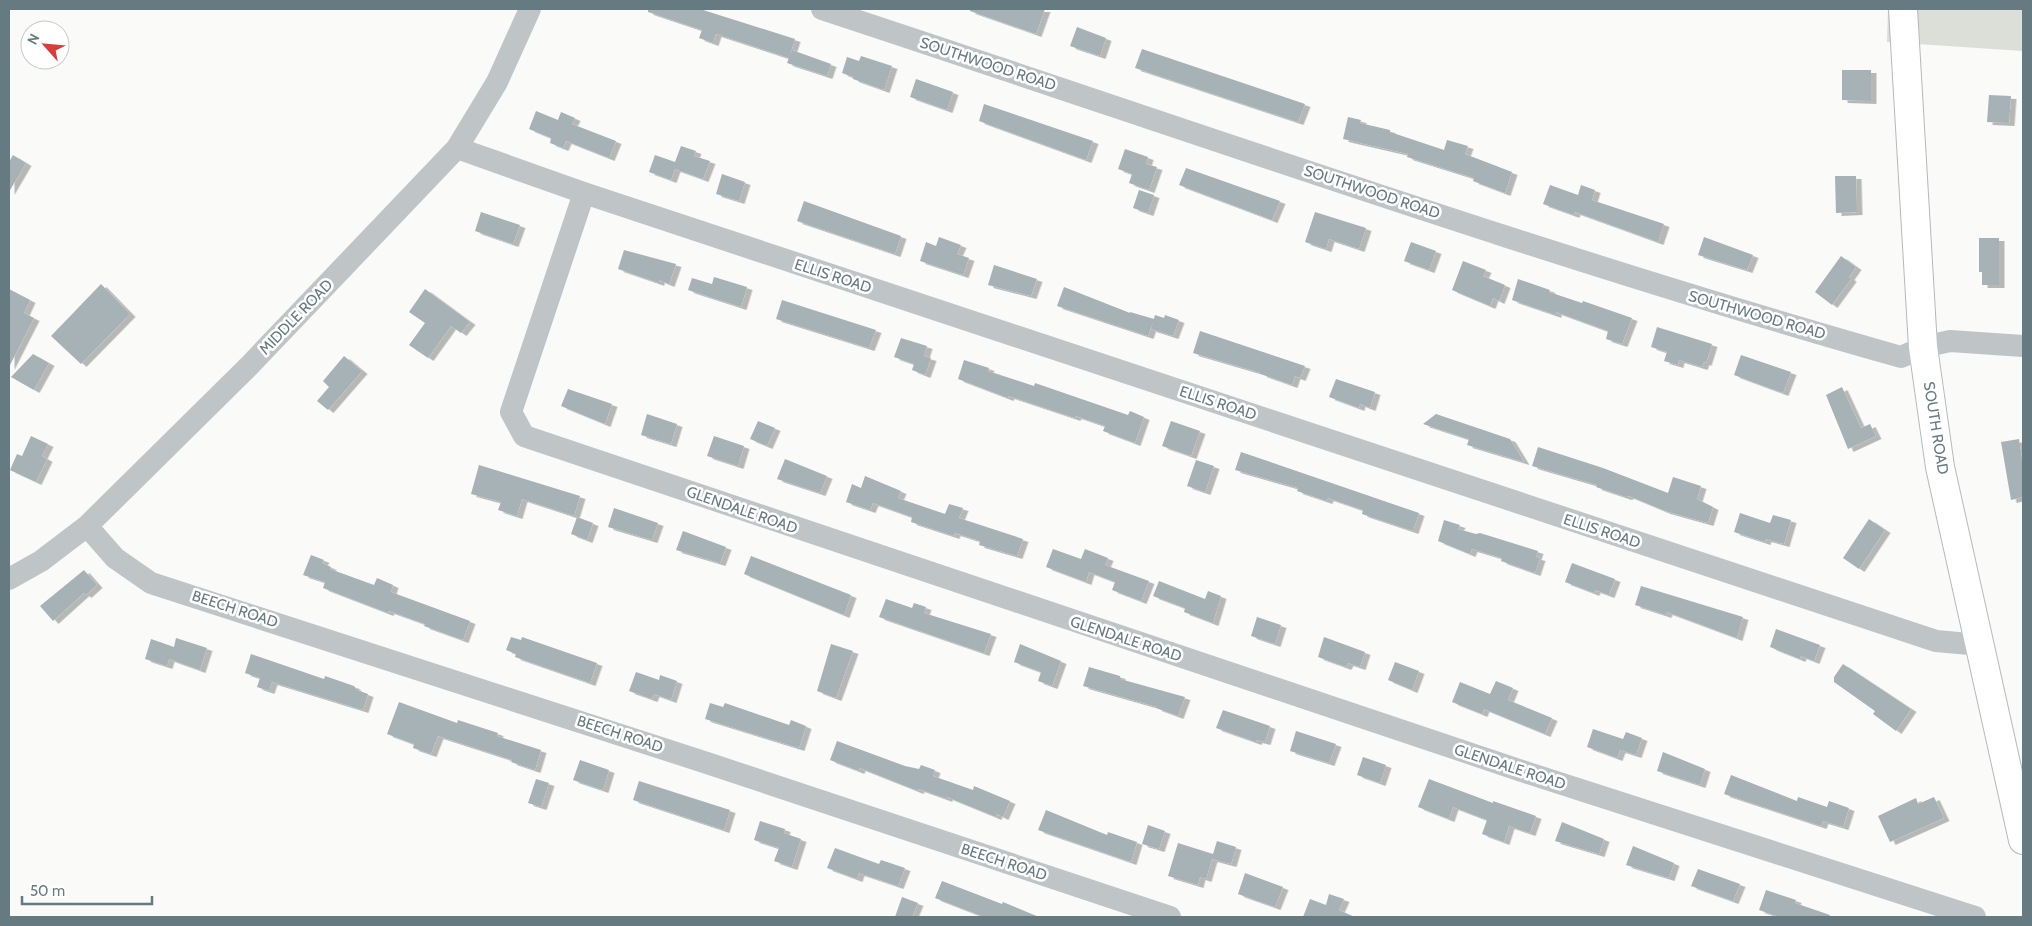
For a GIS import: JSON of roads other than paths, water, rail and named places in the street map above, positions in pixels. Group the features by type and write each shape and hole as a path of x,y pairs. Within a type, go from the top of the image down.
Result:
{"main road":[{"name":"SOUTH ROAD","path":"1903,9 1923,347 1940,466 2023,840"}],"street":[{"name":"MIDDLE ROAD","path":"9,579 42,561 87,526 257,358 457,148 497,82 530,9"},
{"name":"SOUTHWOOD ROAD","path":"822,9 1718,305 1901,357 1923,347 1950,341 2023,346"},
{"name":"ELLIS ROAD","path":"457,148 584,193 1936,641 1981,645"},
{"name":"GLENDALE ROAD","path":"584,193 511,412 524,436 1516,769 1975,917"},
{"name":"BEECH ROAD","path":"87,526 115,558 151,583 707,762 1170,917"}]}
